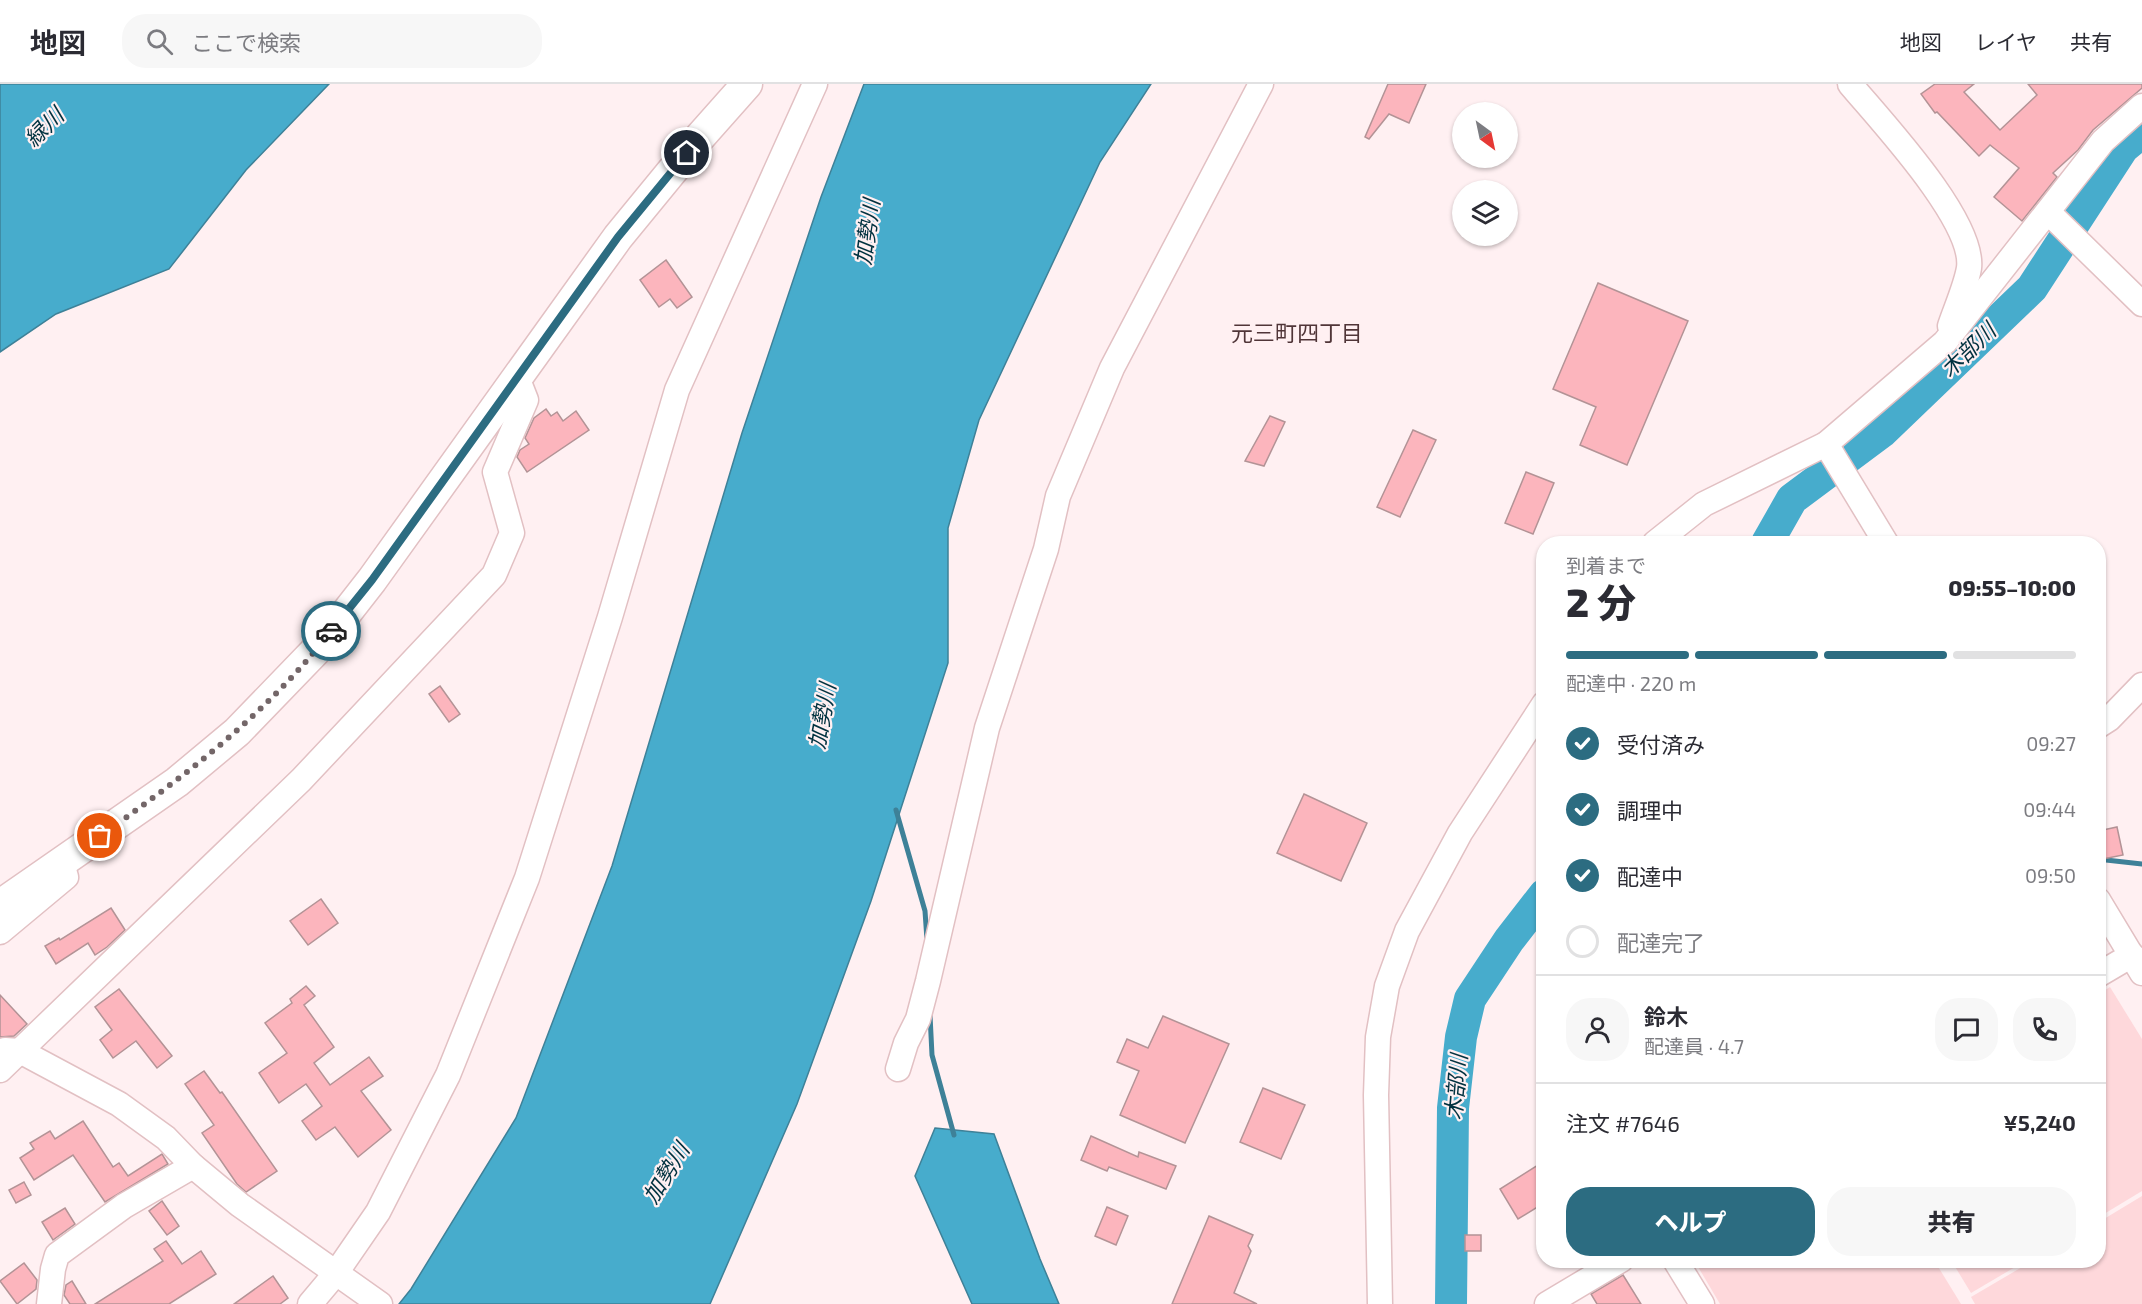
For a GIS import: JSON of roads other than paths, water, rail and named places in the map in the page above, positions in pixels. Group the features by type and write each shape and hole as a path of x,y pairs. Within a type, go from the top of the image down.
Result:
{"main road":[{"path":"0,905 177,782 237,732 322,644 372,580 618,237 747,84"}],"street":[{"path":"310,1304 336,1273 378,1212 448,1075 527,878 610,617 677,390 815,84"},
{"path":"898,1069 906,1043 918,1019 928,981 987,728 1046,549 1058,496 1112,368 1261,84"},
{"path":"1850,84 1922,172 1957,223 1968,250 1969,268 1945,342"},
{"path":"1664,536 1704,504 1829,449 1945,342 2103,141 2142,106"},
{"path":"2048,212 2142,304"},
{"path":"0,1070 10,1050 301,780 494,575 512,533 495,472 526,400 517,377"},
{"path":"1829,449 1882,536"},
{"path":"2106,721 2142,685"},
{"path":"1380,1304 1376,1095 1378,1037 1387,986 1407,931 1460,833 1536,716"},
{"path":"0,932 66,877 62,863"},
{"path":"2106,913 2137,964 2106,973"},
{"path":"10,1050 119,1104 166,1138 193,1166 240,1205 380,1304"},
{"path":"49,1304 57,1255 124,1206 193,1166"},
{"path":"1548,1304 1609,1268"},
{"path":"1680,1268 1702,1304"}],"water":[{"name":"緑川","path":"0,84 329,84 246,170 169,269 56,314 0,352"},
{"name":"加勢川","path":"864,84 1151,84 1100,162 979,420 948,528 948,663 871,901 797,1104 710,1304 399,1304 411,1289 516,1118 612,866 742,433 821,197"},
{"path":"935,1128 994,1134 1059,1304 972,1304 915,1176"}],"waterway":[{"name":"木部川","path":"1771,536 1792,499 1882,432 2032,288 2123,148 2142,132"},
{"path":"896,810 925,911 927,940"},
{"path":"2106,860 2142,864"},
{"name":"木部川","path":"1451,1304 1453,1108 1461,1037 1470,999 1509,940 1536,905"},
{"path":"930,1015 932,1055 954,1135"}],"district":[{"name":"元三町四丁目","path":"1297,333"}]}
